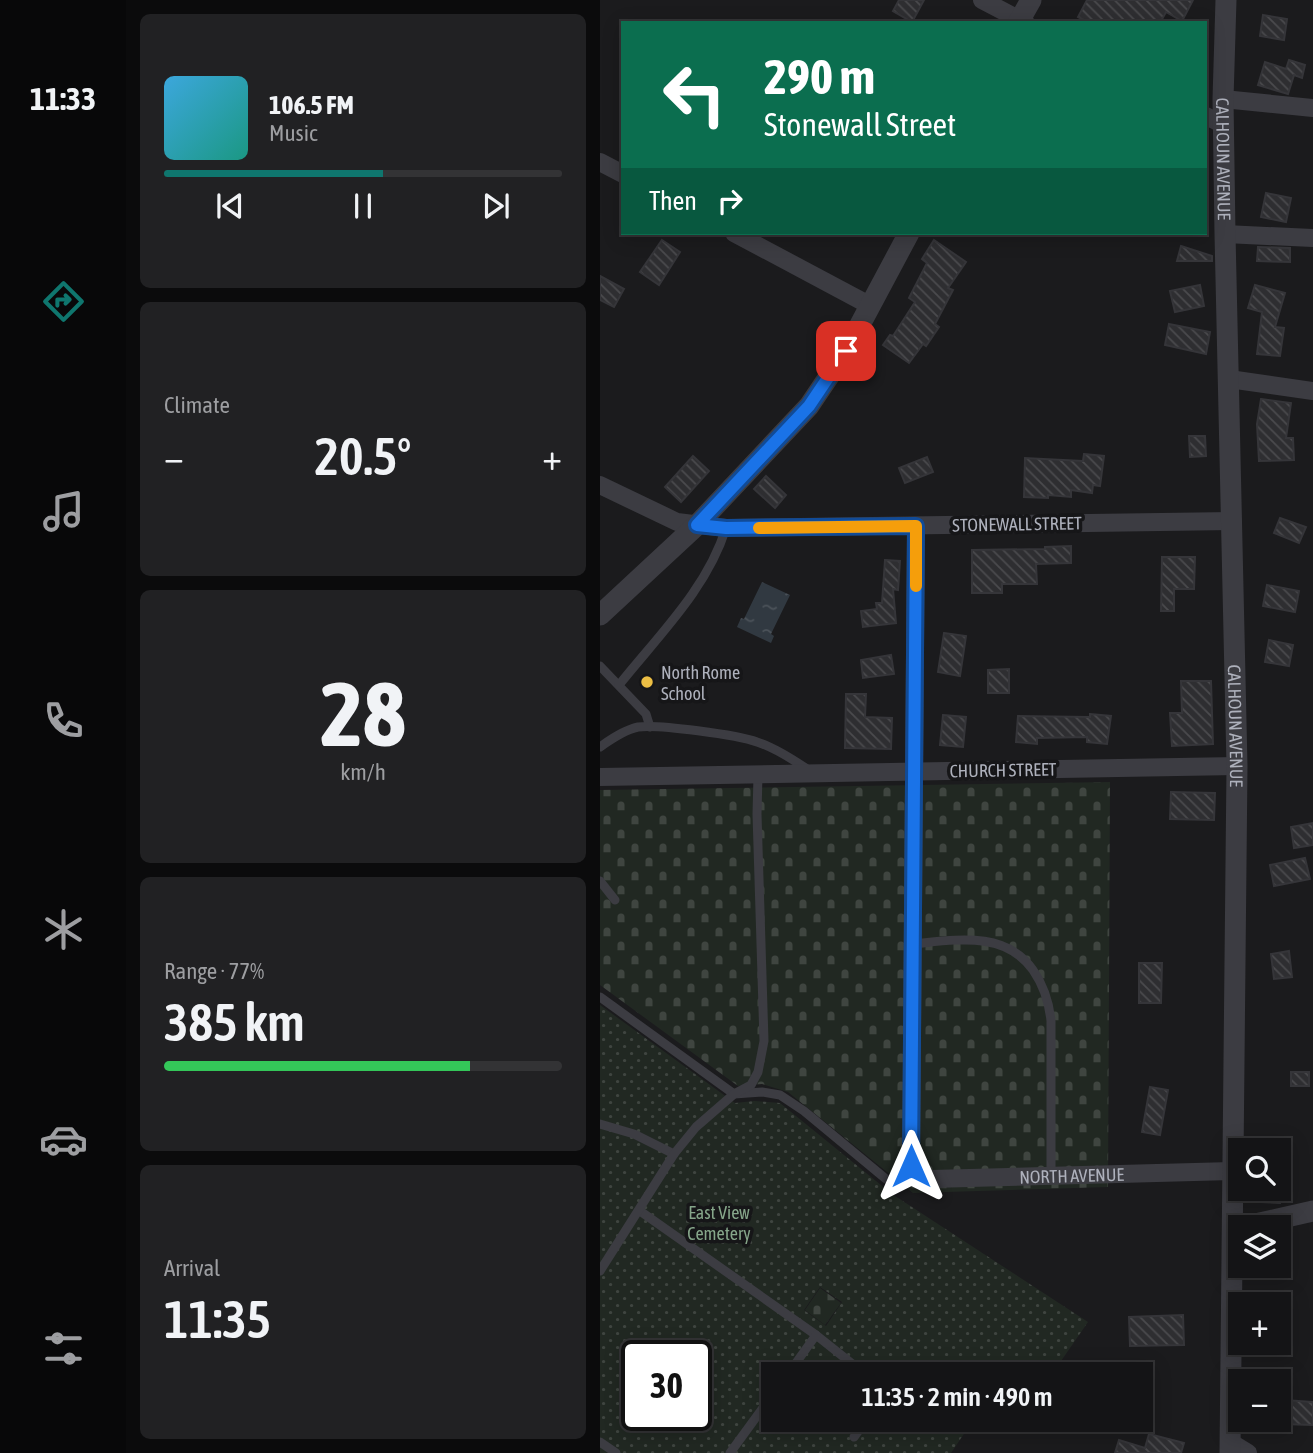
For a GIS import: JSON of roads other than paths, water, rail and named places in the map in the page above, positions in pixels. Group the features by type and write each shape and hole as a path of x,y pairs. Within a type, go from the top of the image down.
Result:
{"street":[{"path":"982,0 1019,21"},
{"path":"1021,21 1030,0"},
{"name":"CALHOUN AVENUE","path":"1226,0 1223,99 1215,120 1225,234 1233,521 1237,766 1232,1138"},
{"path":"1223,99 1313,108"},
{"path":"600,162 621,173"},
{"path":"1225,234 1313,238"},
{"path":"738,235 871,306"},
{"path":"600,615 697,525 809,406 834,371 908,235"},
{"path":"1229,379 1313,391"},
{"name":"STONEWALL STREET","path":"600,485 677,522 726,528 1233,521"},
{"path":"912,944 916,526"},
{"name":"CHURCH STREET","path":"600,779 1237,766"},
{"name":"NORTH AVENUE","path":"912,944 913,1173 931,1180 1228,1171"},
{"path":"1291,1216 1313,1211"},
{"name":"CALHOUN AVENUE","path":"1236,1449 1238,1278"}],"lane":[{"path":"619,685 700,585 718,553 726,528"},
{"path":"600,666 646,713 650,727"},
{"path":"600,747 626,731 650,727 756,741 780,752 814,774"},
{"path":"600,1271 674,1154 696,1127 734,1094 751,1086 758,1072 764,1041 758,775"},
{"path":"600,881 615,900"},
{"path":"912,944 976,940 993,942 1010,947 1025,959 1035,973 1049,1002 1051,1021 1051,1176"},
{"path":"600,997 734,1094 762,1092 780,1095 804,1111 886,1179"},
{"path":"600,1124 634,1135 674,1154"},
{"path":"640,1210 850,1362"},
{"path":"797,1362 816,1335"},
{"path":"730,1453 761,1410"},
{"path":"854,1437 858,1432"},
{"path":"600,1442 616,1453"}],"water":[{"path":"762,582 790,595 771,634 774,636 771,643 737,627 741,618 744,619"}],"place":[{"name":"North Rome School","path":"647,682"}],"park label":[{"name":"East View Cemetery","path":"719,1222"}]}
